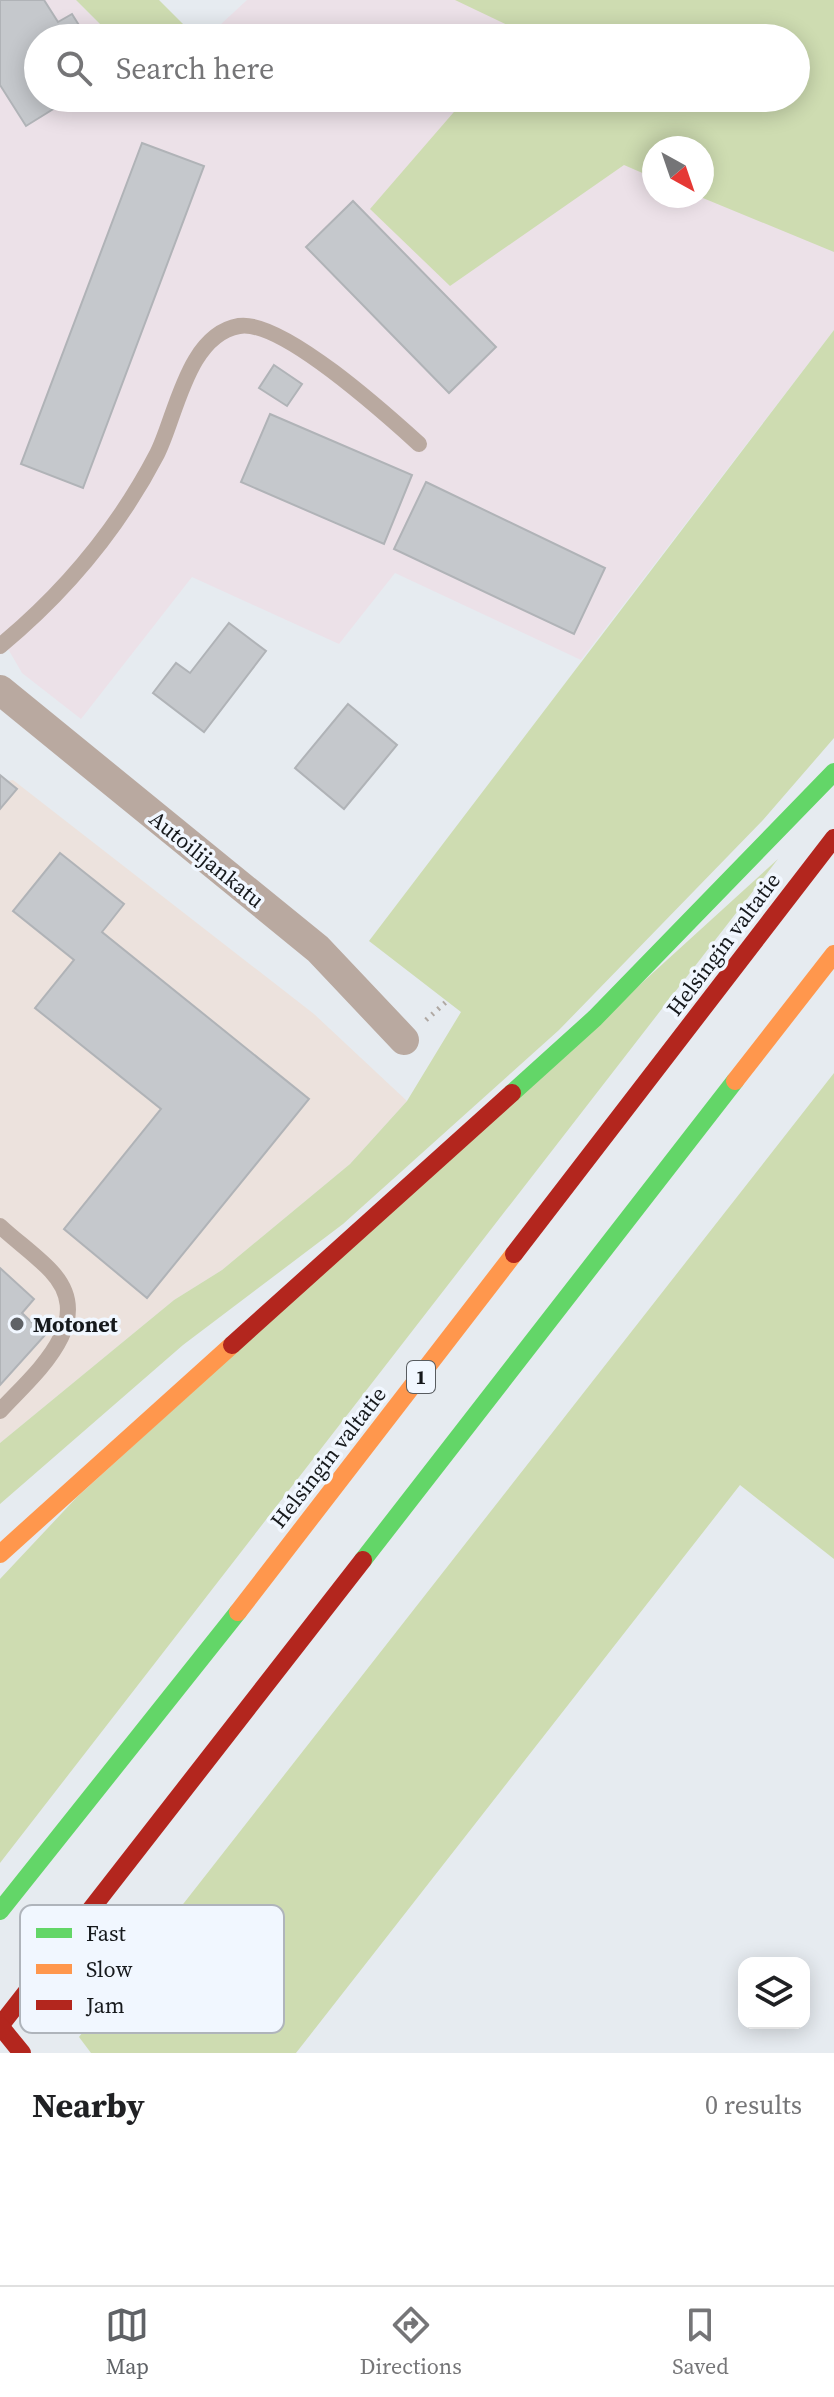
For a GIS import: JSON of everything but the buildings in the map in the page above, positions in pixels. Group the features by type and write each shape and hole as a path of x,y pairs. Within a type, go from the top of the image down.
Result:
{"main road":[{"path":"0,1554 595,1018 834,772"},
{"name":"Helsingin valtatie","path":"0,1911 276,1564 834,838"},
{"path":"96,1905 834,954"},
{"path":"20,2001 0,2026 22,2053"},
{"path":"0,2051 20,2017"}],"street":[{"name":"Autoilijankatu","path":"0,690 318,949 404,1040"}],"lane":[{"path":"0,646 48,607 108,534 158,453 189,371 213,340 239,326 268,330 357,388 419,444"},
{"path":"0,1226 53,1273 68,1299 67,1330 52,1355 0,1411"}],"shaded area":[{"path":"0,0 76,0 100,24 24,24 24,112 719,112 834,226 834,330 581,660 395,573 339,644 192,577 81,719 22,673 0,635"},
{"path":"247,0 606,0 630,24 221,24"},
{"path":"13,780 314,1014 407,1101 350,1164 222,1270 174,1300 0,1443 0,782"}],"green space":[{"path":"76,0 159,0 183,24 100,24"},
{"path":"455,0 834,0 834,252 714,203 714,136 642,136 642,173 624,165 450,286 370,209 454,112 810,112 810,24 505,24"},
{"path":"834,330 834,738 763,820 559,1030 343,1224 183,1345 0,1504 0,1443 174,1300 222,1270 350,1164 407,1101 461,1012 369,941"},
{"path":"778,859 0,1863 0,1579 77,1497"},
{"path":"834,1073 834,1559 740,1485 296,2053 91,2053 79,2037 82,2033 284,2033 284,1905 182,1905"}],"traffic: fast":[{"path":"512,1093 595,1018 834,772"},
{"path":"363,1560 735,1081"},
{"path":"0,1911 238,1612"}],"traffic: slow":[{"path":"735,1081 834,954"},
{"path":"238,1612 514,1254"},
{"path":"0,1554 232,1345"}],"traffic: jam":[{"path":"514,1254 834,838"},
{"path":"232,1345 512,1093"},
{"path":"94,1905 363,1560"},
{"path":"0,2026 20,2000"},
{"path":"0,2026 22,2053"}],"place":[{"name":"Motonet","path":"17,1324"}]}
